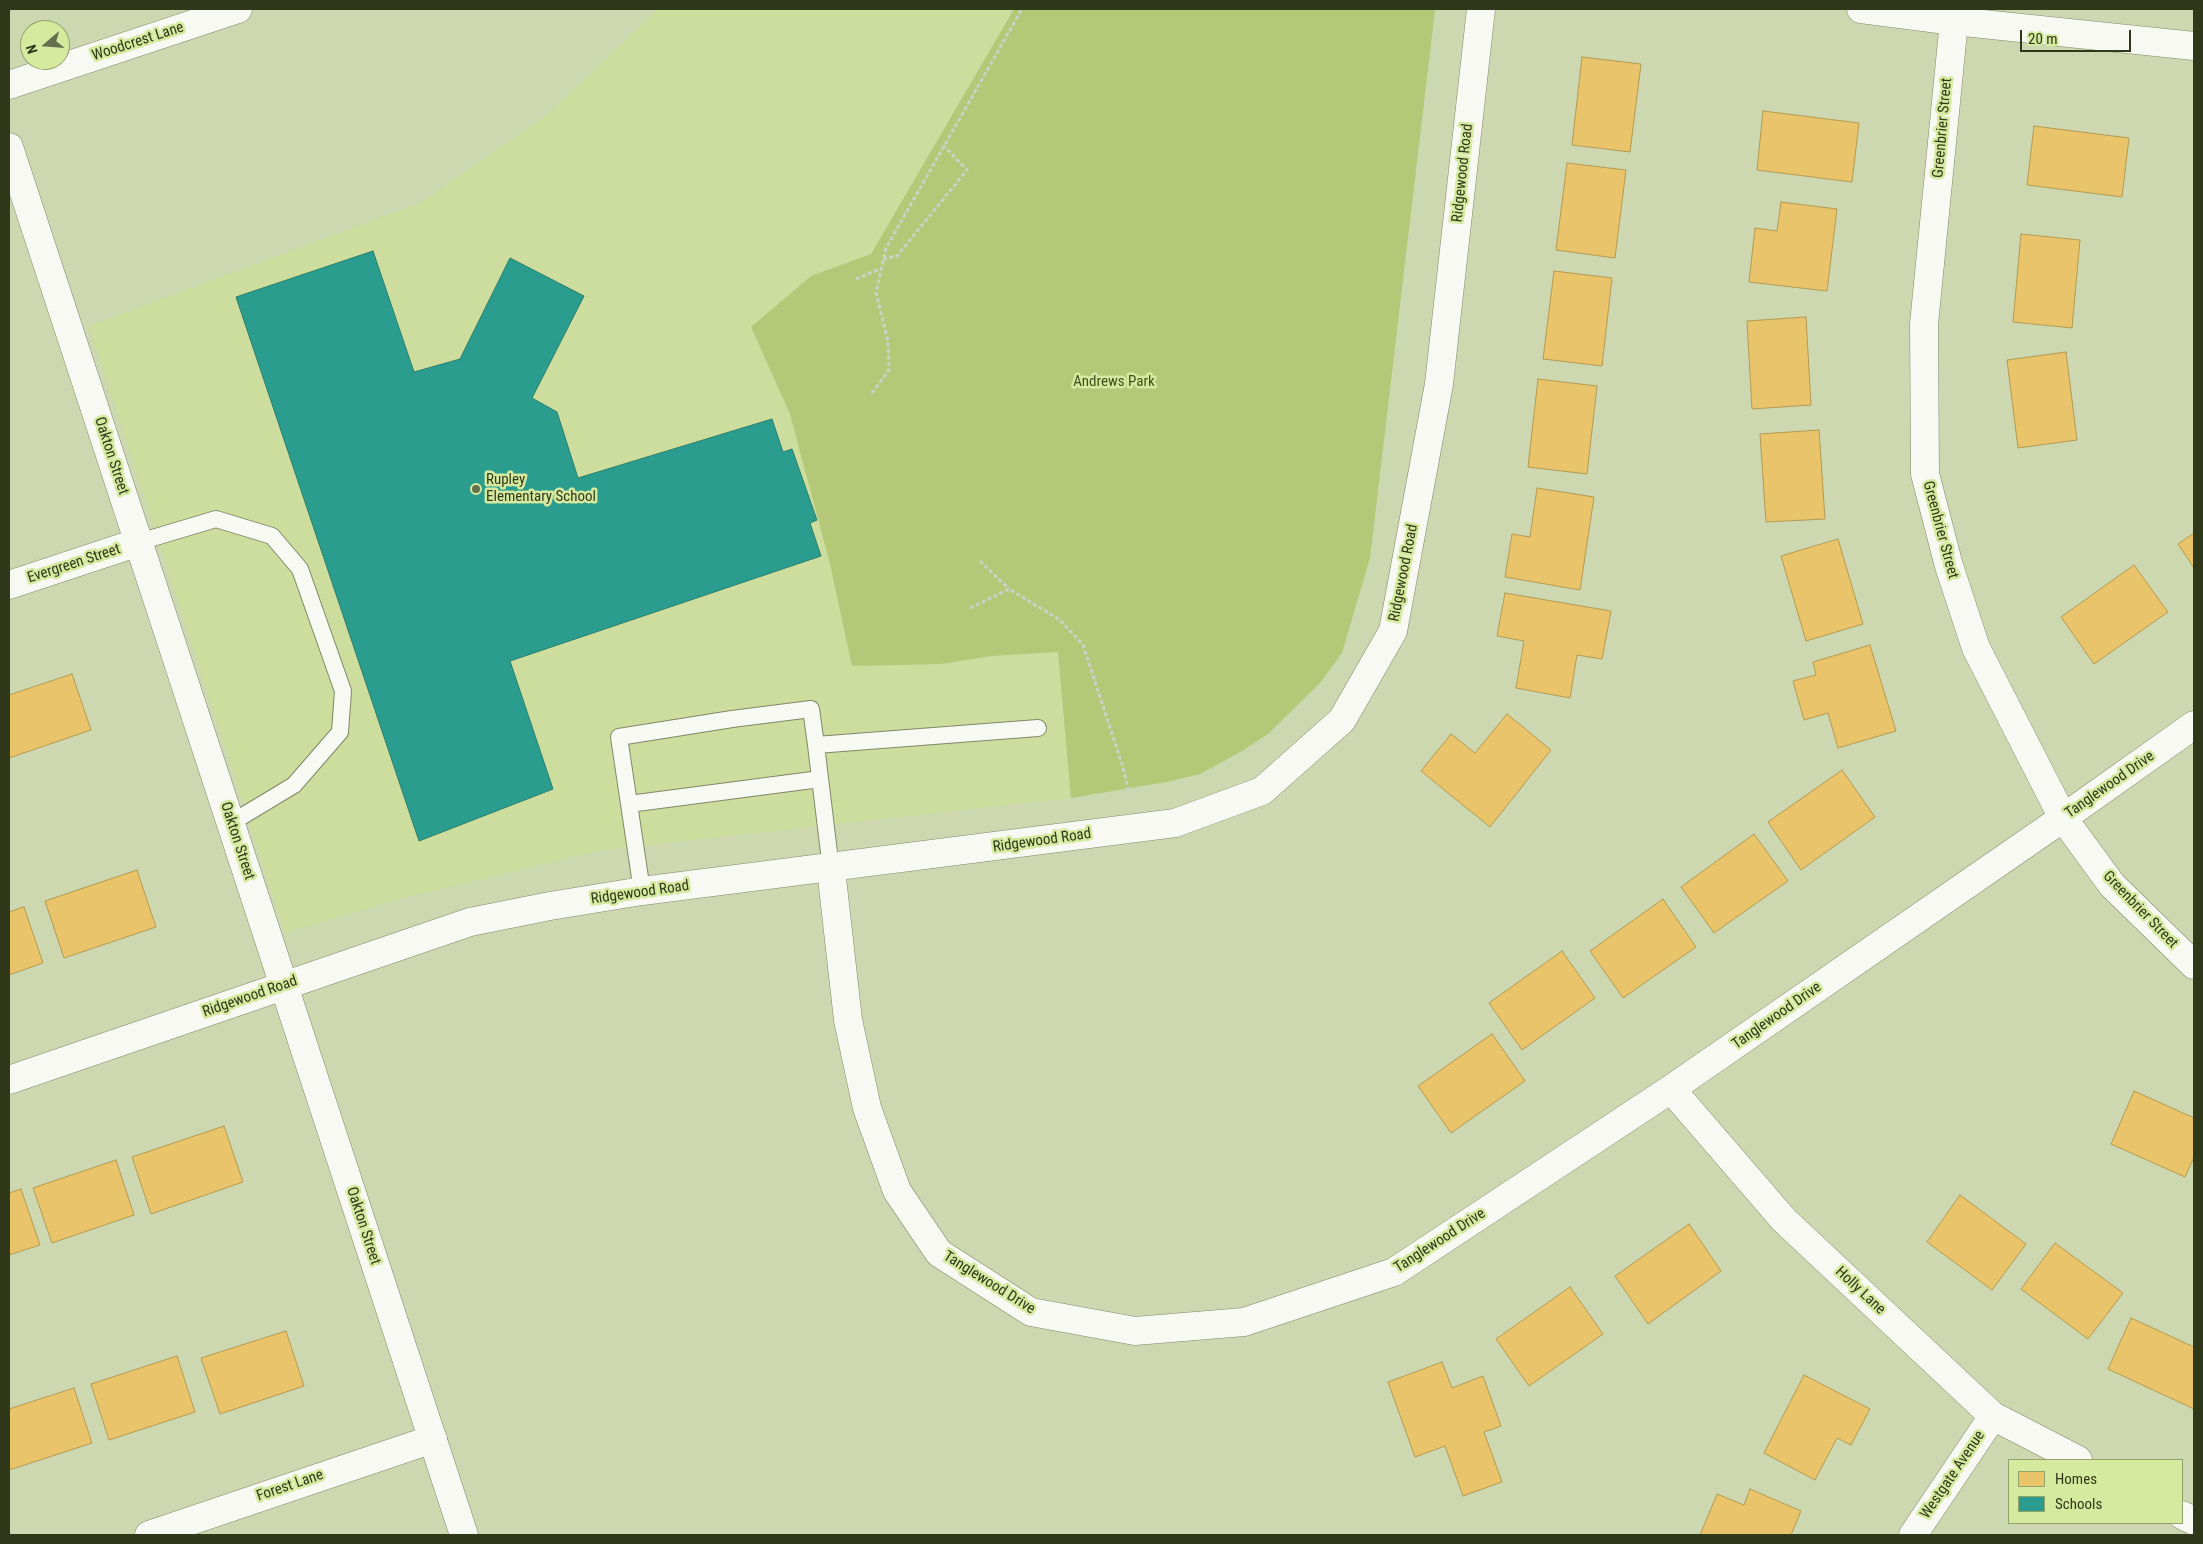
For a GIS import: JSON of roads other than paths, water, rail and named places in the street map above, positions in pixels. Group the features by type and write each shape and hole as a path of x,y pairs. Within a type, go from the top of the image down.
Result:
{"street":[{"name":"Woodcrest Lane","path":"9,85 238,9"},
{"name":"Ridgewood Road","path":"9,1080 470,922 550,906 642,891 1176,823 1262,791 1342,720 1393,630 1439,384 1481,9"},
{"path":"1861,9 1954,21 2194,46"},
{"name":"Greenbrier Street","path":"1954,21 1924,324 1925,474 1949,566 1976,648 2063,818 2112,885 2194,966"},
{"name":"Oakton Street","path":"9,147 464,1535"},
{"name":"Evergreen Street","path":"9,585 139,542"},
{"name":"Tanglewood Drive","path":"831,868 848,1020 868,1108 898,1191 939,1253 1031,1312 1135,1331 1244,1322 1394,1272 1671,1089 2194,725"},
{"name":"Holly Lane","path":"1671,1089 1784,1220 1993,1416 2076,1459"},
{"name":"Westgate Avenue","path":"1913,1535 1993,1416"},
{"name":"Forest Lane","path":"148,1535 433,1439"}],"lane":[{"path":"139,542 216,519 272,536 300,568 344,691 340,732 294,785 231,823"},
{"path":"642,891 619,737 732,719 811,709 831,868"},
{"path":"816,745 1038,728"},
{"path":"629,804 820,779"}],"place":[{"name":"Rupley Elementary School","path":"476,489"}],"park label":[{"name":"Andrews Park","path":"1114,382"}]}
